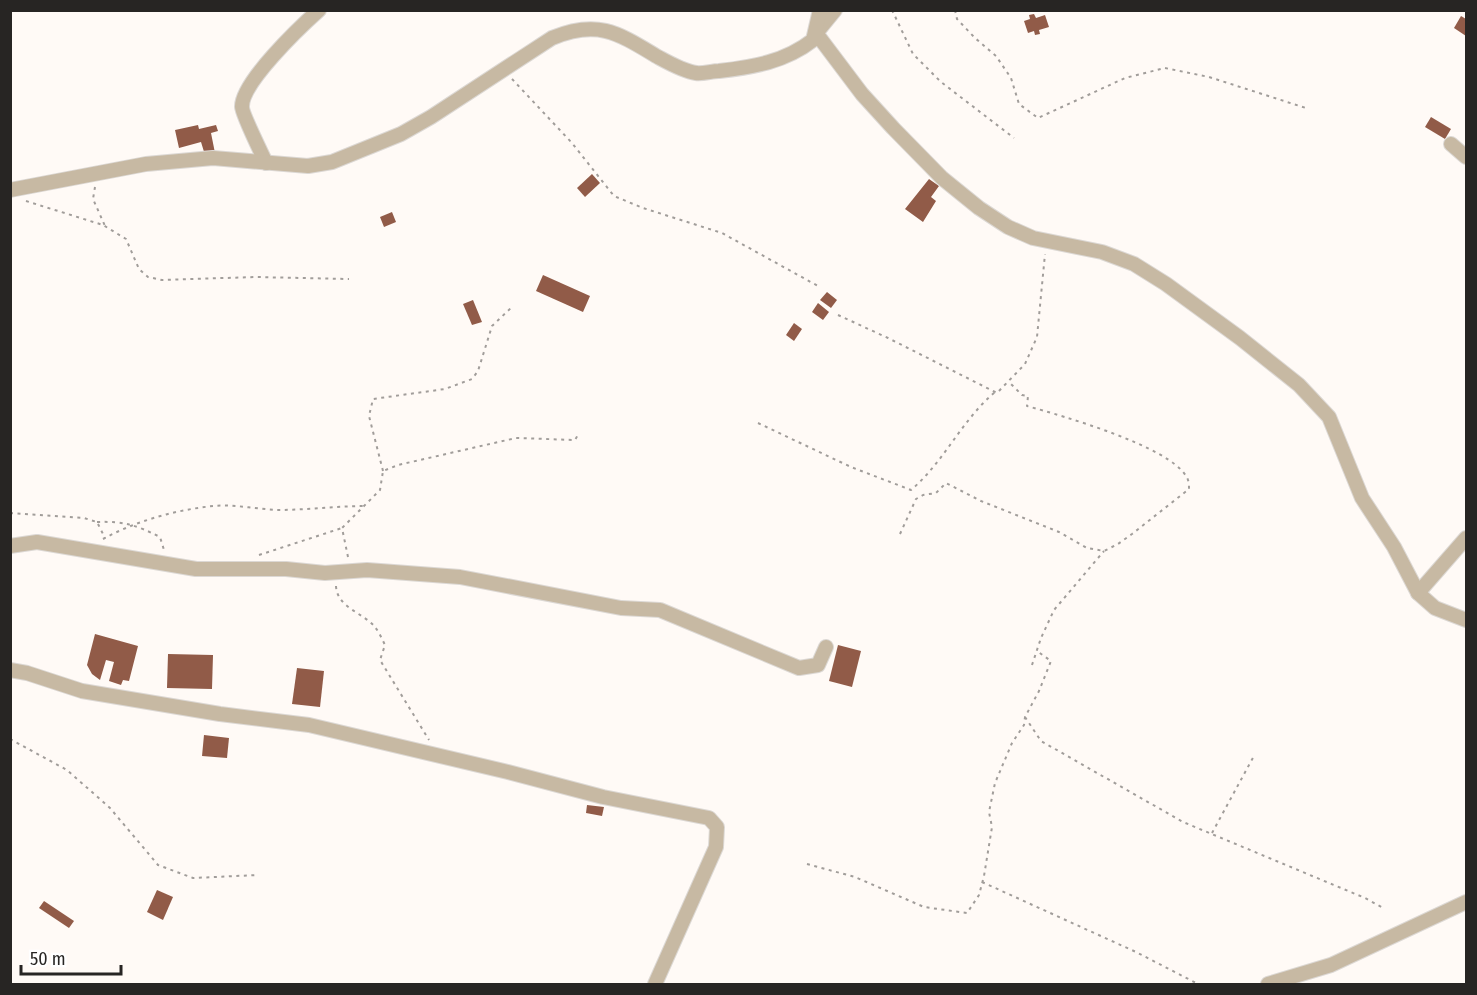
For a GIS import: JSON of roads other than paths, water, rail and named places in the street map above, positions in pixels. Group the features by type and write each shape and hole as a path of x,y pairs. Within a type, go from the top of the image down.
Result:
{"street":[{"path":"266,163 242,108 246,90 300,27 319,10"},
{"path":"13,189 146,164 213,158 308,166 332,162 401,134 552,38 570,31 585,28 605,30 621,36 669,63 697,73 766,64 783,58 813,40 820,10"},
{"path":"816,33 835,10"},
{"path":"816,33 862,94 942,178 991,217 1022,234 1046,242 1102,252 1134,264 1166,284 1240,338 1299,385 1329,417 1362,498 1394,547 1418,593 1435,608 1467,620"},
{"path":"1451,144 1467,157"},
{"path":"1418,593 1467,538"},
{"path":"10,546 37,542 196,569 285,569 325,573 368,570 460,577 621,608 660,610 800,668 818,665 826,647"},
{"path":"10,670 27,673 82,691 210,713 309,725 603,797 657,809 701,815 714,822 718,834 716,847 655,984"},
{"path":"1268,984 1331,965 1467,902"}]}
